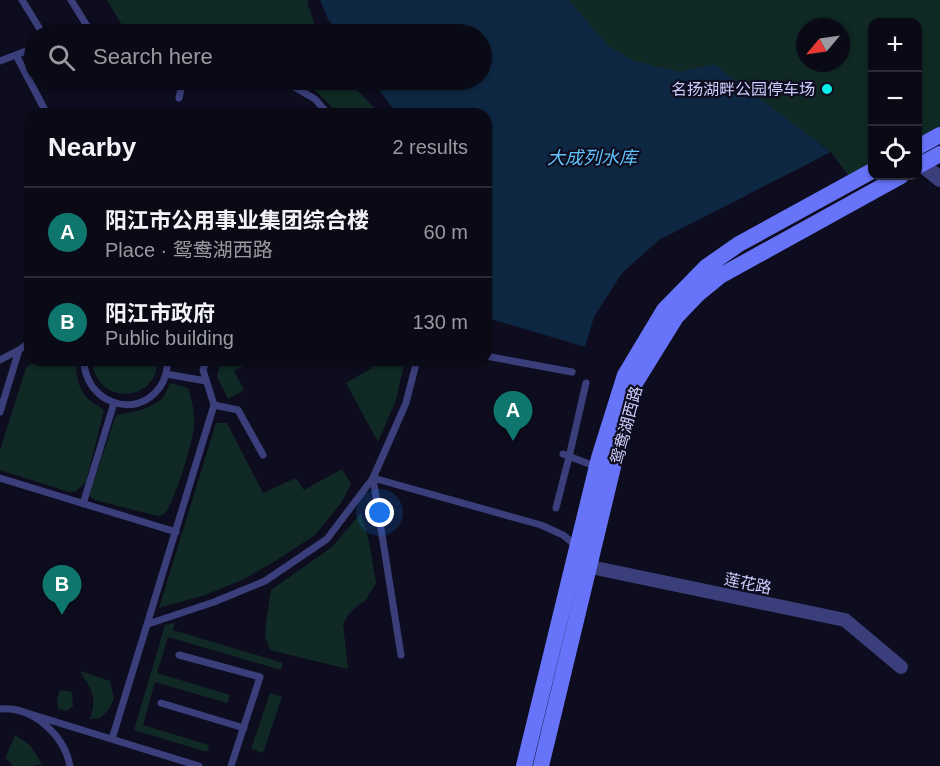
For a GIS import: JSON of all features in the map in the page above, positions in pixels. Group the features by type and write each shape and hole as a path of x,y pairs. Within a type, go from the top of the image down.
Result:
{"main road":[{"path":"922,145 940,135"},
{"path":"922,163 940,154"},
{"name":"鸳鸯湖西路","path":"524,766 597,468 625,375 664,310 706,267 740,244 868,174"},
{"name":"鸳鸯湖西路","path":"542,766 632,388 676,316 720,276 894,180"}],"street":[{"path":"922,166 940,179"},
{"name":"莲花路","path":"573,564 845,620 901,667"}],"lane":[{"path":"22,0 37,24"},
{"path":"71,0 86,24"},
{"path":"0,61 24,52"},
{"path":"16,55 24,70"},
{"path":"34,90 44,108"},
{"path":"179,98 181,90"},
{"path":"299,90 315,99 323,108"},
{"path":"0,360 24,346"},
{"path":"0,412 19,350"},
{"path":"492,357 572,372"},
{"path":"85,366 86,376 92,388 102,397 114,403 127,405 140,403 152,396 161,387 167,366"},
{"path":"112,739 214,405 203,370 204,366"},
{"path":"148,624 214,602 265,581 327,539 373,478 406,403 415,366"},
{"path":"166,374 207,381"},
{"path":"556,508 566,455 586,384"},
{"path":"83,504 114,403"},
{"path":"214,405 238,410 263,454"},
{"path":"566,455 597,468"},
{"path":"0,478 176,532"},
{"path":"373,478 541,525 562,535 577,547"},
{"path":"373,478 401,655"},
{"path":"179,655 260,677 231,766"},
{"path":"161,703 244,728"},
{"path":"2,708 27,713 199,766"},
{"path":"27,713 46,725 61,742 70,766"}],"green space":[{"path":"107,0 308,0 315,24 121,24"},
{"path":"552,0 940,0 940,134 922,145 922,18 868,18 868,171 851,179 831,152 821,144 618,70"},
{"path":"315,90 357,90 374,108 333,108"},
{"path":"28,366 76,366 81,390 89,400 104,410 86,482 76,491 69,492 0,470 0,450"},
{"path":"94,366 156,366 155,375 148,385 126,394 114,392 104,386 96,375"},
{"path":"220,366 243,366 234,371 244,390 228,399 217,377"},
{"path":"371,366 404,366 396,400 378,442 346,383 372,368"},
{"path":"170,383 188,388 194,421 191,444 183,470 166,512 158,516 95,500 89,496 116,415 134,412 153,405 164,396"},
{"path":"216,423 227,423 263,493 296,478 304,490 342,469 351,484 341,503 315,535 277,560 244,579 205,595 159,608"},
{"path":"361,513 369,541 376,583 365,601 349,614 343,624 348,669 270,650 265,637 271,590 333,546"},
{"path":"175,623 173,630 283,663 281,670 168,637 157,673 230,695 227,703 155,682 143,725 209,745 207,752 134,730 165,625"},
{"path":"80,671 110,681 114,699 109,709 100,718 90,719 92,694"},
{"path":"60,690 72,692 73,706 67,711 58,709 57,700"},
{"path":"270,693 282,697 263,753 251,749"},
{"path":"15,735 30,745 42,764 13,766 5,759"}],"water":[{"name":"大成列水库","path":"320,0 569,0 608,46 634,61 680,72 714,64 831,152 659,240 622,273 594,317 585,347 492,319 492,108 393,108 379,90 492,90 492,24 332,24"}],"place":[{"name":"名扬湖畔公园停车场","path":"827,89"},
{"name":"阳江市公用事业集团综合楼","path":"513,441"},
{"name":"阳江市政府","path":"62,615"}]}
